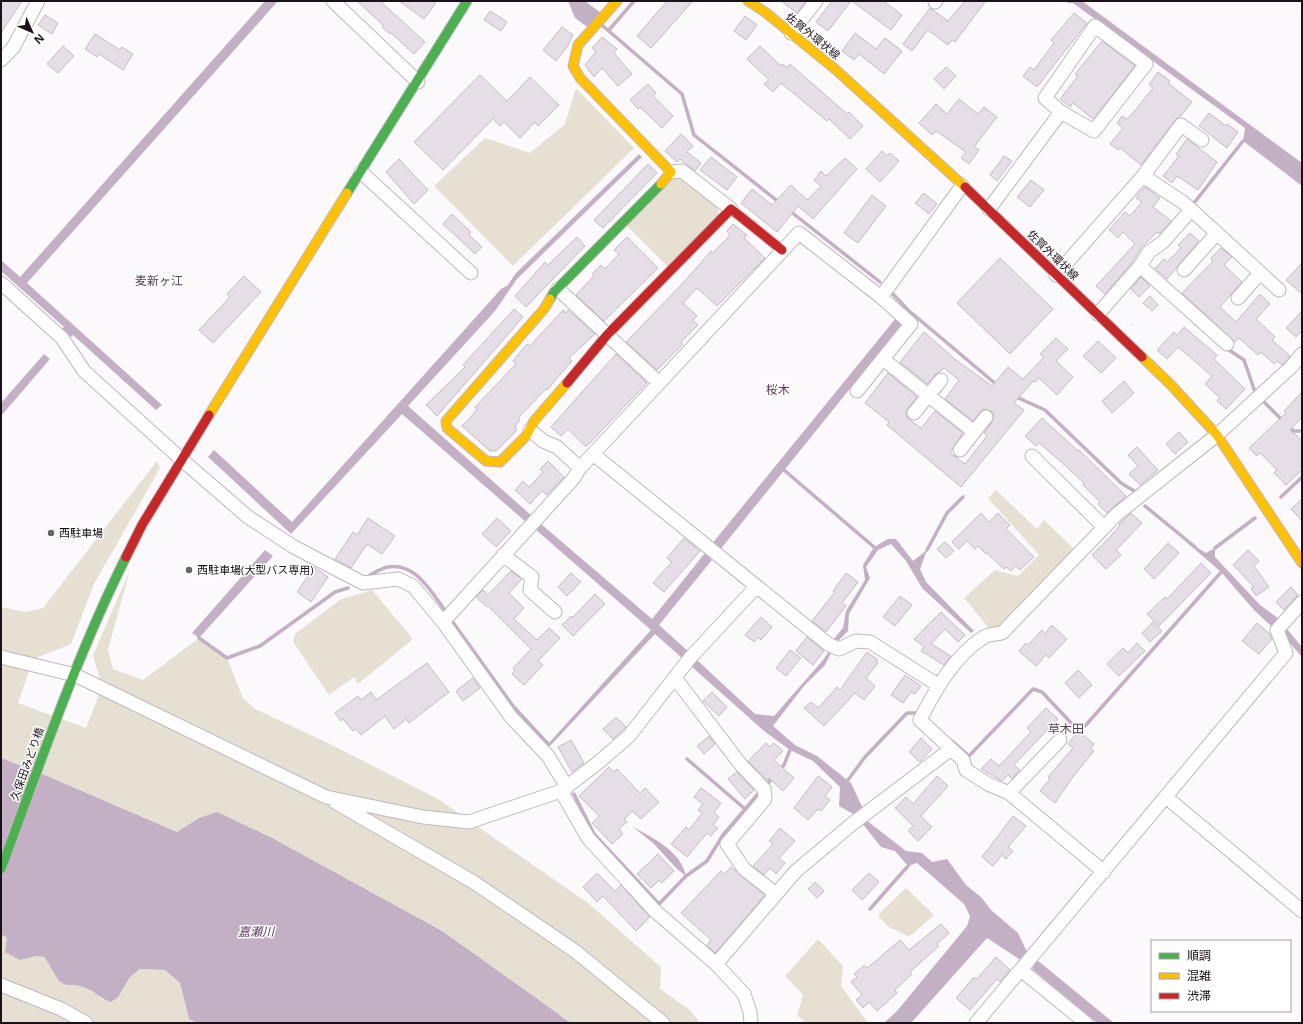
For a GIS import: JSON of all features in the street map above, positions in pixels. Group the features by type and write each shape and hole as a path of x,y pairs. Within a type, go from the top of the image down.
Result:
{"street":[{"path":"1,60 13,48 38,1"},
{"path":"333,1 418,82"},
{"name":"久保田みどり橋","path":"1,869 68,690 109,591 142,525 181,459 468,1"},
{"path":"617,1 578,45 573,66 580,78 671,172"},
{"name":"佐賀外環状線","path":"748,1 765,12 835,69 989,209 1171,385 1217,435 1302,563"},
{"path":"765,12 773,1"},
{"path":"791,33 816,1"},
{"path":"1095,26 1146,64 1094,131 1060,112 1045,98 1095,26"},
{"path":"989,209 1060,112"},
{"path":"1056,275 1143,176 1181,125 1202,140"},
{"path":"671,172 682,171 782,250"},
{"path":"361,172 471,273"},
{"path":"671,172 667,178 558,289 544,309 446,421 447,428 486,461 500,462 530,430 534,422 607,335 731,209"},
{"path":"1143,176 1191,210 1278,290"},
{"path":"881,297 962,186"},
{"path":"1098,314 1140,266 1149,252 1163,242 1191,210"},
{"path":"443,622 573,479 580,468 799,233 881,297 911,324 857,391"},
{"path":"1184,270 1217,233"},
{"path":"1140,266 1227,344"},
{"path":"1238,298 1260,273"},
{"path":"1,283 62,338 84,371 181,459 248,517 294,547 363,583 398,579 413,586 443,622 511,717 548,756 588,838 654,910 716,964 744,994 750,1012 751,1023"},
{"path":"558,289 659,384"},
{"path":"1104,872 1009,793 988,784 966,770 963,760 920,720 938,685 963,656 985,637 1002,633 1104,527 1130,503 1159,482 1217,435 1291,367 1302,354"},
{"path":"883,359 974,432"},
{"path":"914,413 941,380"},
{"path":"960,450 986,417"},
{"path":"530,430 543,441 557,447 580,468"},
{"path":"593,454 828,644 839,649 856,641 870,642 938,685"},
{"path":"1032,456 1104,527"},
{"path":"503,556 532,577 530,590 555,612"},
{"path":"326,797 423,817 469,822 564,789 629,736 690,658 756,587"},
{"path":"976,1023 1286,653 1277,630 1302,602"},
{"path":"1,656 75,675 326,797 475,882 575,951 663,1023"},
{"path":"675,678 741,765 764,789 765,799 727,844 744,869 776,894"},
{"path":"1009,793 1060,740"},
{"path":"716,964 796,872 852,824 951,750"},
{"path":"1166,797 1302,911"},
{"path":"1021,970 1086,1023"},
{"path":"1,985 61,1009 86,1023"}],"shaded area":[{"path":"576,88 634,148 513,266 434,186 485,138 530,153 565,124"},
{"path":"674,177 681,179 717,204 719,217 668,267 626,225"},
{"path":"157,461 160,468 94,584 71,644 33,659 18,703 86,728 102,687 93,655 130,570 108,650 113,669 143,680 199,638 227,658 243,698 255,709 330,744 438,799 588,903 661,967 660,989 690,1010 700,1023 571,1023 564,1017 199,818 177,832 47,776 1,758 1,607 25,612 43,608"},
{"path":"996,490 1037,529 1044,520 1074,549 999,631 992,632 964,598 995,570 1018,576 1039,555 988,498"},
{"path":"372,590 413,639 358,684 354,677 329,695 293,642 295,634 341,599"},
{"path":"906,888 934,915 909,937 887,926 878,915"},
{"path":"1,934 7,938 20,960 36,956 44,957 55,972 56,977 71,986 82,986 95,993 103,1000 124,986 130,977 140,969 165,970 180,983 189,1019 198,1023 1,1023"},
{"path":"818,939 843,966 841,986 868,1023 806,1023 797,1015 803,995 785,976"}],"water":[{"path":"265,1 278,1 27,283 162,405 156,410 73,335 71,337 62,329 64,327 1,271 1,260 20,277"},
{"path":"568,1 585,1 601,13 589,28 575,18"},
{"path":"1065,1 1082,1 1302,163 1302,186 1243,141 1245,128 1073,3 1068,3"},
{"path":"639,154 642,157 517,279 495,311 408,406 532,516 526,522 402,414 291,534 208,457 214,450 292,522 501,289 508,285 515,274"},
{"path":"896,318 903,323 719,551 711,545"},
{"path":"44,354 50,359 1,416 1,403"},
{"path":"541,524 652,619 705,553 712,560 659,625 689,652 683,659 655,634 550,746 548,744 651,630 535,529"},
{"path":"888,539 896,539 913,561 927,550 920,569 926,582 974,631 971,633 922,588 906,561 891,544 878,550 866,567 870,578 849,614 848,631 838,641 833,640 843,628 846,611 865,580 863,565 874,547"},
{"path":"1183,539 1206,553 1215,548 1215,557 1260,605 1279,619 1272,627 1254,610 1221,572"},
{"path":"265,550 273,556 199,638 192,633"},
{"path":"1287,629 1302,647 1302,657 1282,634"},
{"path":"829,651 832,651 825,665 804,686 773,726 795,745 817,756 851,783 864,811 857,816 839,806 840,787 813,761 790,750 764,731 691,666 697,660 755,714 774,716 823,660"},
{"name":"嘉瀬川","path":"1,758 47,776 177,832 199,818 217,812 272,838 442,931 571,1023 198,1023 189,1019 180,983 165,970 140,969 130,977 118,997 111,1002 87,988 62,983 57,978 44,957 36,956 20,960 5,952 7,938 1,934"},
{"path":"866,820 906,851 922,853 932,862 947,859 966,885 981,897 991,910 1018,933 1028,954 1022,961 987,938 911,1023 884,1023 897,1011 967,926 970,916 964,904 917,863 908,866 895,851 881,847 862,823"},
{"path":"633,827 665,846 672,852 683,867 686,876 677,869 653,843"},
{"path":"1037,960 1114,1023 1097,1023 1032,969"}],"building":[{"path":"1,1 22,1 1,33"},
{"path":"357,1 380,1 425,42 414,54 391,33 390,34 382,27 383,25"},
{"path":"399,1 437,1 424,19"},
{"path":"667,1 693,1 651,48 637,36"},
{"path":"781,1 806,1 797,13"},
{"path":"832,1 851,1 828,31 816,22"},
{"path":"852,1 883,1 902,15 891,30"},
{"path":"965,1 986,1 955,42 952,40 948,45 928,30 912,51 903,44 930,8 948,21"},
{"path":"490,11 507,22 501,31 484,20"},
{"path":"1074,13 1087,23 1037,87 1023,76 1030,67 1034,70 1054,43 1051,40"},
{"path":"45,15 58,23 52,34 38,25"},
{"path":"745,16 757,25 746,40 734,31"},
{"path":"562,27 573,35 567,47 556,61 543,50"},
{"path":"855,33 876,49 885,38 902,51 884,74 859,54 854,60 842,51"},
{"path":"95,34 120,50 122,47 133,54 123,70 99,54 97,57 85,49"},
{"path":"602,37 617,49 614,53 632,74 618,86 602,68 594,77 585,65 596,52 592,48"},
{"path":"1102,41 1135,66 1093,119 1073,103 1070,107 1060,99 1078,76 1075,74"},
{"path":"63,46 74,56 58,73 47,64"},
{"path":"760,46 781,66 783,64 787,68 790,64 847,114 849,112 863,126 850,139 829,119 827,121 781,83 773,92 764,84 769,80 747,59"},
{"path":"946,67 956,76 944,89 934,79"},
{"path":"1158,72 1170,81 1168,83 1192,102 1180,117 1175,120 1141,165 1120,148 1118,150 1110,144 1123,128 1117,123 1122,116 1127,119 1153,88 1149,85"},
{"path":"480,75 507,101 530,77 559,105 538,126 535,122 520,138 504,122 500,126 493,119 443,170 414,142"},
{"path":"648,84 656,93 653,96 673,116 662,128 640,107 638,109 630,100"},
{"path":"959,99 978,114 984,107 997,117 974,147 979,150 969,164 961,158 966,152 936,131 932,135 919,123 936,104 947,114"},
{"path":"1209,113 1226,126 1227,124 1238,132 1227,148 1199,126"},
{"path":"681,134 693,146 687,152 701,163 695,171 680,159 677,162 665,151"},
{"path":"1187,139 1217,162 1198,190 1177,176 1172,183 1163,176 1179,156 1176,154"},
{"path":"882,151 887,156 890,153 899,161 880,182 866,169"},
{"path":"1004,156 1012,161 997,181 990,175"},
{"path":"711,157 737,177 727,190 700,170"},
{"path":"845,158 857,169 813,219 798,206 777,232 741,203 752,189 772,205 791,185 807,200 821,186 814,180 821,171 826,176"},
{"path":"399,159 428,190 414,204 386,172"},
{"path":"648,164 657,173 603,228 594,220"},
{"path":"1031,180 1044,190 1030,207 1017,197"},
{"path":"1145,187 1160,198 1153,207 1171,221 1160,234 1157,232 1142,247 1130,265 1105,294 1096,286 1135,244 1123,232 1118,238 1109,230 1125,212 1130,216 1142,202 1136,198"},
{"path":"924,193 937,204 929,214 915,203"},
{"path":"872,195 886,206 858,243 844,233"},
{"path":"452,214 471,232 469,235 482,247 475,254 443,224"},
{"path":"733,224 747,235 744,238 765,258 717,306 697,288 683,303 697,316 693,320 698,325 681,342 683,344 657,370 626,342 683,283 711,251 713,253 730,235 727,231"},
{"path":"1190,233 1199,241 1167,279 1155,268 1164,259 1167,262 1181,248 1178,245"},
{"path":"577,237 585,246 526,307 515,296 545,262 548,265"},
{"path":"627,237 658,268 604,321 576,295 594,276 592,274 601,265 605,269 619,254 614,250"},
{"path":"1221,248 1232,257 1224,265 1242,282 1220,307 1236,322 1260,294 1270,304 1256,319 1275,337 1272,340 1290,356 1282,365 1277,361 1274,364 1261,352 1258,355 1239,338 1235,342 1182,293 1213,261 1211,258"},
{"path":"1000,258 1053,309 1010,354 957,303"},
{"path":"1302,263 1302,294 1286,280"},
{"path":"244,276 261,292 213,343 199,330 230,297 227,294"},
{"path":"1141,277 1150,286 1139,297 1131,289"},
{"path":"1150,296 1158,305 1152,311 1143,303"},
{"path":"514,309 523,317 437,416 426,405 465,367 463,365"},
{"path":"563,310 566,313 568,310 595,334 569,358 572,361 547,390 546,389 518,418 520,420 515,426 517,430 496,451 490,451 462,426 477,410 475,407 516,364 513,361 527,344 530,346"},
{"path":"1302,311 1302,331 1296,337 1286,328"},
{"path":"1184,327 1217,355 1214,359 1245,389 1226,409 1217,401 1220,398 1205,384 1212,376 1178,347 1167,359 1157,350 1174,332 1177,335"},
{"path":"924,332 956,360 992,386 1008,367 1023,379 1044,357 1040,354 1056,338 1068,349 1056,361 1073,377 1057,395 1039,378 1035,382 1033,381 1014,403 1024,410 961,487 887,425 889,422 865,403 888,373 917,397 906,411 906,416 909,419 921,428 935,411 963,433 950,453 965,464 987,436 984,433 992,422 994,414 991,411 983,409 973,421 945,399 959,380 944,368 927,384 900,362"},
{"path":"1098,341 1116,358 1101,373 1083,356"},
{"path":"616,354 647,383 586,447 568,429 561,436 551,427"},
{"path":"1124,381 1134,393 1112,413 1102,401"},
{"path":"1302,392 1302,417 1290,430 1302,440 1302,470 1286,485 1274,473 1277,470 1260,453 1257,456 1249,448 1286,413 1284,411"},
{"path":"1042,418 1078,451 1079,450 1126,496 1107,513 1098,504 1100,502 1083,485 1084,483 1039,443 1036,446 1025,436"},
{"path":"1179,432 1188,442 1175,454 1166,444"},
{"path":"1137,447 1158,470 1140,485 1129,474 1138,466 1128,455"},
{"path":"548,461 564,477 547,495 542,491 530,504 515,490 523,481 529,487 543,472 540,469"},
{"path":"1302,499 1302,521 1291,509"},
{"path":"981,513 989,522 998,513 1010,525 1006,529 1034,557 1020,570 1016,566 1011,571 1006,567 1004,569 978,546 975,549 967,541 959,549 952,542"},
{"path":"1131,513 1142,523 1116,550 1121,555 1106,569 1092,555 1110,537 1120,525 1119,524"},
{"path":"368,518 395,536 382,554 367,544 351,568 335,559 353,532 357,535"},
{"path":"497,518 511,531 496,547 482,534"},
{"path":"684,538 700,551 664,592 653,583 672,562 667,558"},
{"path":"945,542 954,551 946,558 937,549"},
{"path":"1168,543 1179,553 1154,579 1144,569"},
{"path":"1248,550 1259,561 1254,566 1269,587 1256,596 1251,588 1254,587 1233,565"},
{"path":"1201,563 1211,573 1159,626 1147,614 1165,597 1167,599"},
{"path":"314,567 328,577 311,602 297,592"},
{"path":"511,571 522,579 509,593 524,608 514,619 537,640 549,628 560,638 538,661 543,665 524,685 512,674 515,670 513,668 531,649 488,606 487,607 476,597 483,590 488,595"},
{"path":"571,573 581,582 567,596 558,587"},
{"path":"846,573 858,582 842,603 846,606 826,632 812,621 835,592 833,591"},
{"path":"1291,587 1298,595 1284,610 1276,602"},
{"path":"595,594 605,604 573,636 562,625 571,616 572,618"},
{"path":"900,596 912,605 895,626 883,617"},
{"path":"941,612 965,635 958,642 945,629 931,644 951,656 944,665 921,651 924,647 914,639"},
{"path":"761,617 772,627 761,640 758,637 754,642 745,635"},
{"path":"1153,622 1162,631 1150,642 1142,633"},
{"path":"1257,623 1270,634 1272,639 1259,654 1242,641"},
{"path":"1052,625 1067,639 1049,658 1046,655 1036,666 1019,651 1026,643 1028,645 1042,630 1045,633"},
{"path":"807,637 824,651 813,665 796,651"},
{"path":"1137,643 1145,651 1119,676 1107,664 1123,648 1128,653"},
{"path":"790,650 801,658 786,676 776,668"},
{"path":"867,652 878,660 876,662 878,663 866,678 875,686 864,700 855,693 824,726 804,708 811,702 818,708 837,687 840,690"},
{"path":"427,663 449,692 409,723 406,719 394,729 385,716 361,735 356,729 353,731 343,719 341,721 335,713 358,696 361,700 371,692 376,700"},
{"path":"1078,670 1092,685 1079,698 1065,683"},
{"path":"905,675 921,686 915,694 911,692 903,703 891,695"},
{"path":"473,678 480,688 463,701 456,691"},
{"path":"712,692 727,707 719,716 703,701"},
{"path":"1046,708 1058,719 1014,765 1020,770 1012,779 1008,775 1002,781 981,769 991,759 999,766 1031,732 1027,728"},
{"path":"616,717 626,727 613,739 603,729"},
{"path":"1078,731 1094,744 1091,748 1094,751 1072,778 1055,803 1040,791 1050,779 1048,777 1073,748 1068,744"},
{"path":"709,736 715,744 704,754 697,746"},
{"path":"921,738 932,749 920,762 909,752"},
{"path":"571,740 584,763 572,772 558,747"},
{"path":"766,743 770,747 774,743 783,751 774,760 794,778 783,791 769,778 767,780 748,761"},
{"path":"609,767 614,772 617,769 640,793 645,788 659,802 641,819 632,811 624,820 627,822 619,829 623,834 612,844 592,823 599,816 579,796"},
{"path":"737,772 754,790 745,799 728,779"},
{"path":"818,776 832,787 825,796 830,800 821,811 818,809 808,820 794,808"},
{"path":"937,776 948,786 921,816 932,827 918,841 908,831 913,826 895,808 906,797 913,804"},
{"path":"701,788 721,803 714,812 719,817 713,825 718,828 711,836 707,833 687,857 671,844 686,827 689,830 702,813 698,810 703,804 694,797"},
{"path":"1013,816 1026,826 1008,847 1013,851 1006,859 1002,855 993,866 982,857"},
{"path":"780,828 795,841 779,858 785,863 776,874 770,868 764,875 753,866 773,844 769,841"},
{"path":"658,854 674,871 662,883 659,880 651,888 637,874"},
{"path":"731,867 765,895 715,953 707,945 711,940 681,913 721,871 724,874"},
{"path":"597,873 615,891 621,885 650,917 636,931 603,896 597,902 583,887"},
{"path":"869,873 879,882 862,900 852,890"},
{"path":"815,882 824,891 817,898 808,889"},
{"path":"941,924 949,933 937,944 939,946 910,972 912,974 895,990 897,993 877,1011 869,1002 863,1008 856,1000 862,995 851,982 857,977 854,974 864,965 867,968 900,940 909,950"},
{"path":"996,957 1010,970 1000,982 997,979 970,1010 956,998 974,977 977,979"}],"waterway":[{"path":"609,30 634,1"},
{"path":"603,26 682,94 694,135 780,203"},
{"path":"1194,203 1243,141"},
{"path":"790,211 880,282"},
{"path":"892,293 908,310 997,385"},
{"path":"1226,348 1244,360 1255,392"},
{"path":"1014,396 1045,410 1121,483 1139,494"},
{"path":"1263,401 1283,421"},
{"path":"1289,426 1293,431 1302,431"},
{"path":"784,470 874,547"},
{"path":"1281,497 1302,477"},
{"path":"927,550 947,513 963,497"},
{"path":"1145,506 1195,547"},
{"path":"1215,548 1255,518"},
{"path":"370,575 388,567 407,569 428,586 444,609"},
{"path":"952,741 969,756 1033,689 1042,692 1075,727 1085,726 1223,570"},
{"path":"199,638 227,658 260,646 335,592 348,588"},
{"path":"452,621 513,706 548,744"},
{"path":"848,780 865,757 907,713 919,713"},
{"path":"779,770 784,765 790,750"},
{"path":"687,759 745,809"},
{"path":"768,783 774,776"},
{"path":"574,794 594,834 659,904 686,876 707,861 723,835 758,794"},
{"path":"870,909 908,866"}],"traffic: fast":[{"path":"347,193 467,1"},
{"path":"550,299 554,292 661,184"},
{"path":"1,869 75,672 126,557"}],"traffic: slow":[{"path":"617,1 578,45 573,66 580,78 671,172 661,184"},
{"path":"748,1 765,12 835,69 965,187"},
{"path":"209,415 347,193"},
{"path":"550,299 544,309 446,421 447,428 486,461 500,462 526,436 534,421 567,383"},
{"path":"1142,357 1171,385 1217,435 1302,563"}],"traffic: jam":[{"path":"965,187 1142,357"},
{"path":"567,383 607,335 731,209 782,250"},
{"path":"126,557 142,525 209,415"}],"place":[{"name":"西駐車場","path":"51,533"},
{"name":"西駐車場(大型バス専用)","path":"189,570"}],"district":[{"name":"麦新ヶ江","path":"159,281"},
{"name":"桜木","path":"778,390"},
{"name":"草木田","path":"1066,729"}]}
